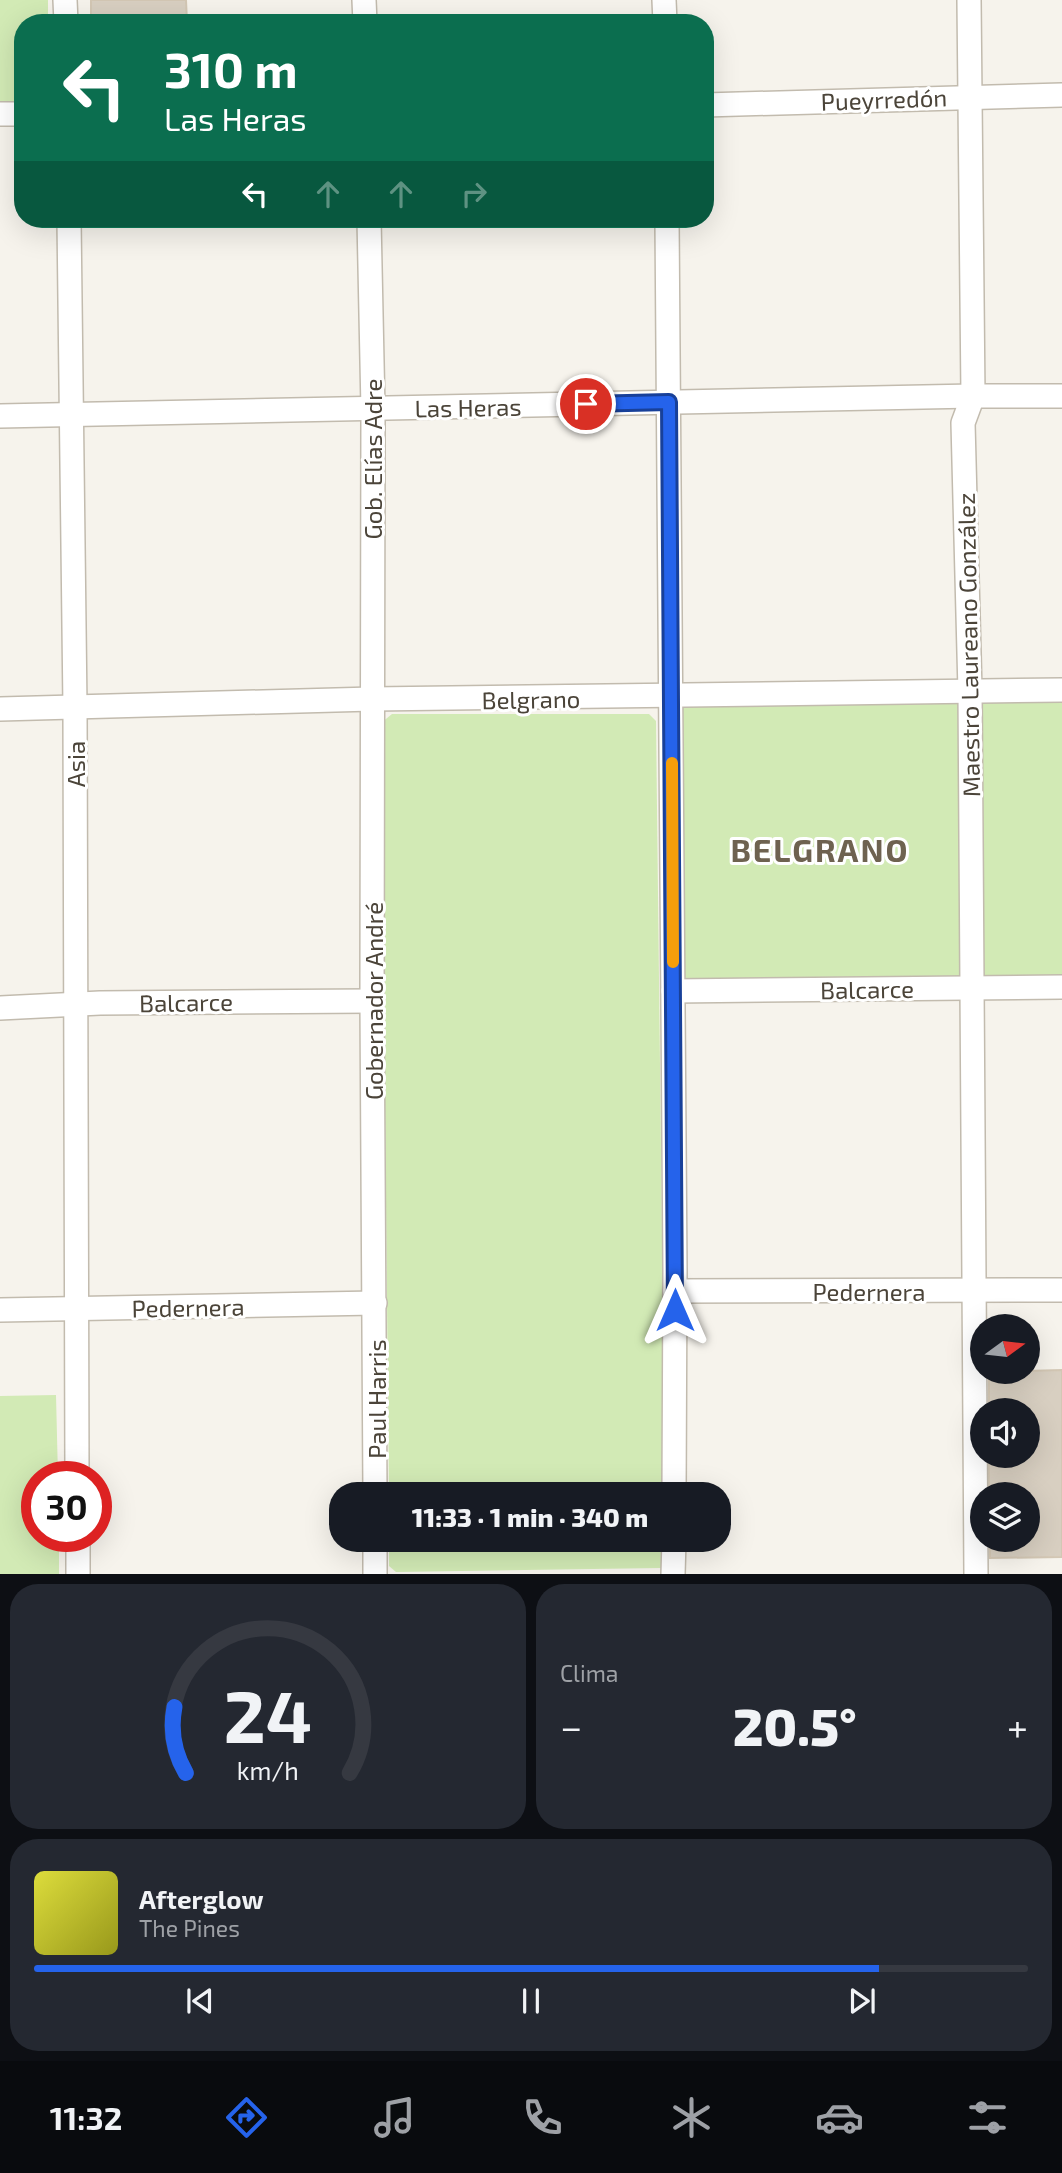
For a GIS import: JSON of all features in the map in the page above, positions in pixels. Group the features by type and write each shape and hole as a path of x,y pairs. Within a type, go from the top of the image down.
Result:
{"street":[{"name":"Maestro Laureano González","path":"969,0 973,396 963,424 970,691 976,1574"},
{"name":"Pueyrredón","path":"714,104 1062,95"},
{"name":"Asia","path":"69,228 75,707 77,1461"},
{"name":"Gob. Elías Adre","path":"369,228 373,409 372,699"},
{"path":"667,228 674,1482"},
{"name":"Las Heras","path":"0,416 1062,396"},
{"name":"Belgrano","path":"0,709 372,699 1062,690"},
{"name":"Gobernador André","path":"372,699 376,1303"},
{"name":"Balcarce","path":"673,991 1062,987"},
{"name":"Balcarce","path":"0,1008 372,1001"},
{"name":"Pedernera","path":"675,1292 1062,1290"},
{"name":"Pedernera","path":"0,1310 376,1303"},
{"name":"Paul Harris","path":"375,1482 376,1303"},
{"path":"78,1552 78,1574"},
{"path":"375,1552 375,1574"},
{"path":"673,1574 674,1552"}],"green space":[{"path":"0,0 48,0 48,14 14,14 14,102 0,102"},
{"path":"1062,690 1062,987 673,991 671,697"},
{"path":"392,714 649,714 656,721 665,1482 389,1482 381,723"},
{"path":"56,1395 58,1461 21,1461 21,1552 59,1552 59,1574 0,1574 0,1396"},
{"path":"389,1552 666,1552 666,1562 661,1568 396,1572 389,1566"}],"building":[{"path":"91,0 186,0 187,14 91,14"},
{"path":"1062,1370 1062,1557 990,1558 990,1552 1040,1552 1040,1482 989,1482 989,1468 1040,1468 1040,1398 989,1398 989,1384 1040,1384 1040,1371"}],"slow traffic":[{"path":"672,763 673,962"}],"district":[{"name":"BELGRANO","path":"820,849"}],"route":[{"path":"586,404 669,402 675,1310"}]}
